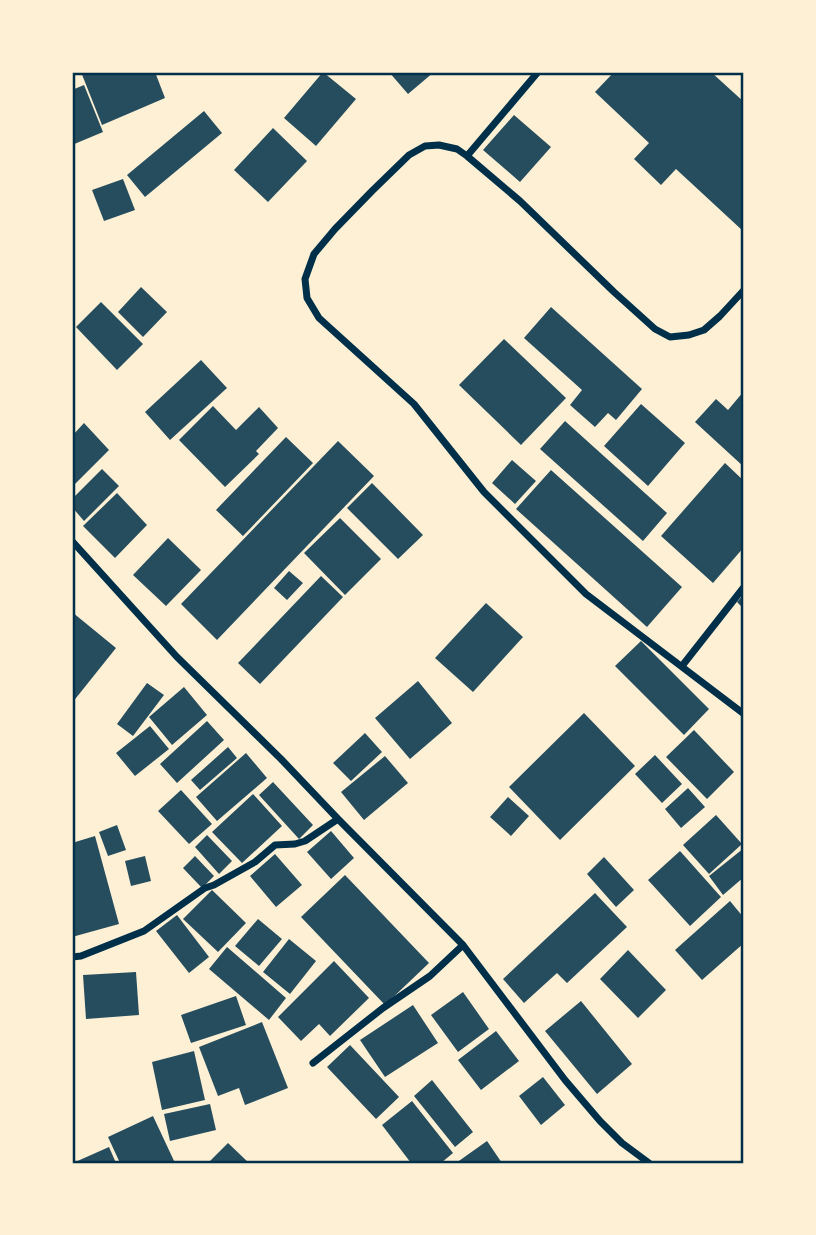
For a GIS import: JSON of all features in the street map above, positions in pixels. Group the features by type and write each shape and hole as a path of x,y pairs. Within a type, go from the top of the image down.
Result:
{"street":[{"path":"467,156 538,72"},
{"path":"744,290 704,330 670,337 655,329 520,201 467,156 457,149 439,145 425,146 409,155 314,254 305,279 307,298 319,318 414,404 484,492 586,594 744,714"},
{"path":"72,541 177,657 463,945 565,1080 615,1135 647,1163"},
{"path":"682,666 744,587"},
{"path":"72,957 81,956 144,931 205,888 255,862 275,845 305,841 338,819"},
{"path":"313,1063 383,1008 430,976 463,945"}],"building":[{"path":"81,72 155,72 165,98 102,125"},
{"path":"323,72 356,99 316,146 284,118"},
{"path":"389,72 434,72 408,94"},
{"path":"614,72 711,72 744,102 743,231 676,169 661,185 634,159 649,143 595,92"},
{"path":"84,85 103,132 72,145 72,90"},
{"path":"204,111 222,133 145,197 127,175"},
{"path":"514,115 551,147 520,182 483,150"},
{"path":"273,128 307,161 268,202 234,170"},
{"path":"123,179 135,210 104,221 92,190"},
{"path":"141,287 167,312 143,337 118,312"},
{"path":"101,302 143,344 117,370 76,327"},
{"path":"551,307 642,389 616,420 608,413 595,427 570,405 582,390 524,338"},
{"path":"504,339 566,398 521,445 459,385"},
{"path":"201,360 227,388 170,440 145,412"},
{"path":"744,391 744,467 695,422 716,399 728,410"},
{"path":"641,404 685,443 648,486 604,446"},
{"path":"213,406 236,430 259,407 278,428 256,451 259,454 225,487 179,440"},
{"path":"565,421 667,513 643,541 540,449"},
{"path":"84,423 109,450 72,487 72,436"},
{"path":"286,437 313,463 243,536 216,510"},
{"path":"338,441 374,476 217,640 181,604"},
{"path":"512,460 536,481 515,504 492,483"},
{"path":"725,463 744,481 744,547 713,583 661,536"},
{"path":"102,469 119,486 84,521 72,507 72,499"},
{"path":"551,470 682,587 647,627 516,509"},
{"path":"372,483 423,535 398,559 347,508"},
{"path":"117,493 147,525 115,558 83,526"},
{"path":"340,518 381,559 345,595 304,553"},
{"path":"168,538 201,570 166,606 133,575"},
{"path":"289,571 303,583 287,600 274,588"},
{"path":"321,576 343,597 260,684 238,663"},
{"path":"744,594 744,609 737,602"},
{"path":"486,603 523,637 473,692 435,658"},
{"path":"72,612 116,648 72,703"},
{"path":"641,641 709,709 684,735 615,666"},
{"path":"418,681 452,723 410,759 375,718"},
{"path":"147,683 164,695 133,736 117,724"},
{"path":"184,687 207,715 172,745 149,717"},
{"path":"584,713 635,766 560,840 509,787"},
{"path":"207,721 224,740 177,783 160,764"},
{"path":"150,726 169,749 135,776 116,753"},
{"path":"694,730 734,772 707,799 666,757"},
{"path":"365,733 382,752 351,781 333,763"},
{"path":"228,747 237,758 200,790 191,780"},
{"path":"246,753 267,778 217,821 196,797"},
{"path":"655,755 682,784 662,803 635,774"},
{"path":"385,756 408,783 364,820 341,792"},
{"path":"273,782 313,825 299,839 259,795"},
{"path":"688,788 705,807 681,828 665,809"},
{"path":"181,790 212,824 189,844 158,811"},
{"path":"253,794 282,826 242,863 212,832"},
{"path":"508,797 529,816 511,836 490,817"},
{"path":"716,815 742,844 709,874 683,845"},
{"path":"117,825 126,850 108,856 99,832"},
{"path":"331,831 354,858 331,879 307,852"},
{"path":"207,835 232,861 219,874 195,847"},
{"path":"95,836 119,924 72,937 72,843"},
{"path":"744,848 744,877 723,895 709,876"},
{"path":"680,851 721,897 690,926 648,880"},
{"path":"275,854 302,885 276,907 250,876"},
{"path":"145,856 151,881 131,886 125,861"},
{"path":"195,856 214,876 202,888 183,868"},
{"path":"604,857 634,890 616,907 587,874"},
{"path":"345,875 429,963 385,1005 301,917"},
{"path":"212,890 246,923 218,952 183,919"},
{"path":"595,893 627,927 567,983 557,973 524,1003 503,979"},
{"path":"730,901 744,918 744,943 702,980 675,950"},
{"path":"177,915 209,957 189,973 156,931"},
{"path":"258,919 282,939 259,966 235,946"},
{"path":"289,939 316,961 290,994 263,972"},
{"path":"227,947 286,998 269,1020 209,969"},
{"path":"628,950 666,990 638,1018 600,979"},
{"path":"334,961 369,998 330,1036 319,1024 301,1041 278,1017"},
{"path":"136,972 139,1015 86,1019 83,975"},
{"path":"463,992 489,1029 458,1052 431,1015"},
{"path":"236,996 246,1025 191,1043 181,1015"},
{"path":"581,1001 632,1064 597,1094 545,1031"},
{"path":"413,1005 438,1043 385,1077 360,1040"},
{"path":"262,1022 288,1088 245,1105 239,1088 218,1096 199,1047"},
{"path":"496,1031 519,1061 481,1090 458,1060"},
{"path":"350,1045 399,1097 376,1119 327,1067"},
{"path":"194,1051 205,1100 162,1110 152,1062"},
{"path":"543,1077 565,1105 541,1125 519,1096"},
{"path":"432,1080 473,1132 455,1147 414,1096"},
{"path":"412,1101 453,1153 441,1163 411,1163 382,1125"},
{"path":"210,1104 216,1130 170,1141 164,1114"},
{"path":"153,1116 175,1163 120,1163 108,1137"},
{"path":"487,1141 502,1163 456,1163"},
{"path":"228,1143 249,1163 208,1163"},
{"path":"109,1147 116,1163 73,1163"}]}
